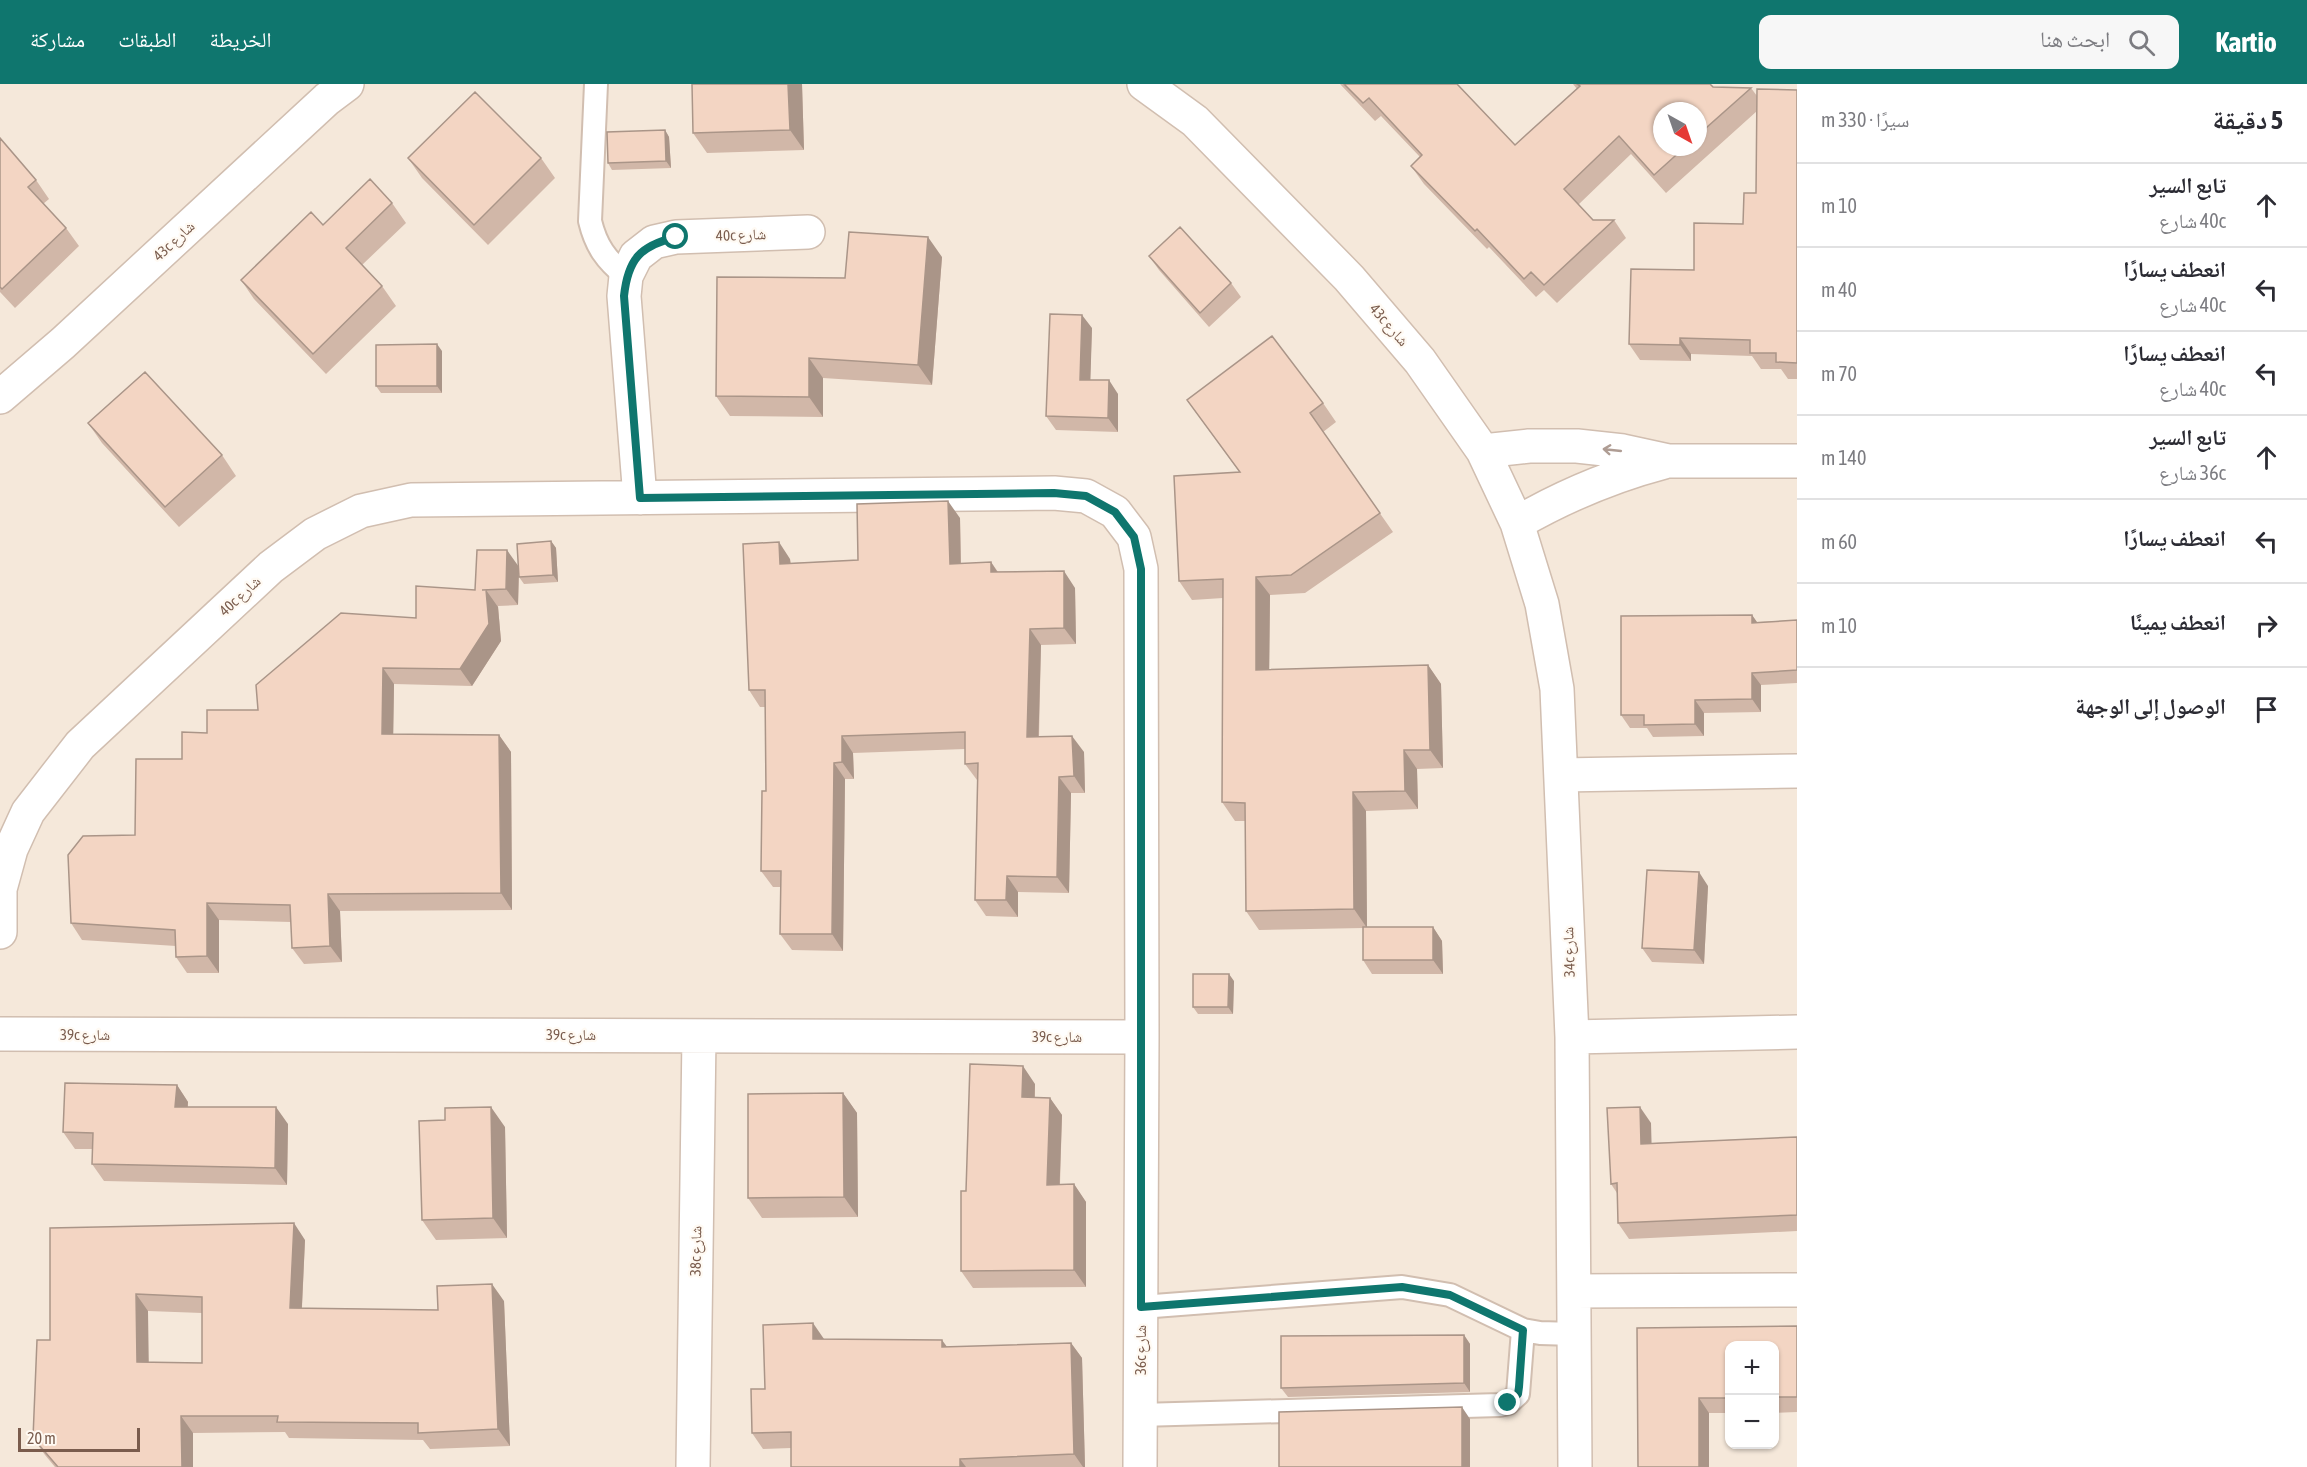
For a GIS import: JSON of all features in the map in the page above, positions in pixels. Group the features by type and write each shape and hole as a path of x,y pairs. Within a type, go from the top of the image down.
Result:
{"street":[{"name":"43c شارع","path":"0,397 63,343 327,99 347,84"},
{"name":"43c شارع","path":"1144,84 1195,121 1349,278 1420,361 1483,451"},
{"name":"40c شارع","path":"626,276 636,256 654,242 676,237 808,232"},
{"path":"626,276 624,296 640,498"},
{"path":"1483,451 1529,446 1577,446 1623,451 1669,461 1797,461"},
{"name":"34c شارع","path":"1483,451 1517,523 1542,604 1557,689 1572,1037 1575,1467"},
{"path":"1517,523 1590,485 1629,471 1669,461"},
{"name":"40c شارع","path":"0,932 0,889 11,849 28,812 80,745 271,567 315,534 361,511 411,500 1054,493"},
{"name":"36c شارع","path":"1054,493 1086,496 1115,512 1134,537 1141,569 1140,1467"},
{"path":"1561,775 1797,771"},
{"path":"1572,1037 1797,1032"},
{"name":"39c شارع","path":"0,1034 1142,1037"},
{"name":"38c شارع","path":"693,1467 699,1036"},
{"path":"1574,1291 1797,1290"}],"lane":[{"path":"596,84 590,221 594,238 602,253 626,276"},
{"path":"1141,1307 1402,1287 1450,1295 1523,1330 1540,1334 1574,1334"},
{"path":"1140,1415 1500,1405 1508,1403 1518,1394 1523,1330"}],"shaded area":[{"path":"0,84 1797,84 1797,1467 0,1467"}],"building":[{"path":"692,84 788,84 790,130 693,133"},
{"path":"1344,84 1457,84 1515,145 1580,86 1577,84 1710,84 1713,87 1751,88 1707,127 1707,102 1653,102 1653,156 1675,156 1654,175 1619,136 1564,189 1593,220 1614,220 1544,285 1531,272 1524,279 1477,229 1475,231 1411,166 1422,155 1369,98 1363,103"},
{"path":"1757,89 1797,90 1797,363 1776,362 1776,353 1750,353 1750,340 1680,338 1680,345 1629,344 1631,269 1694,270 1694,223 1743,224 1744,193 1756,193"},
{"path":"475,92 541,158 474,225 408,158"},
{"path":"665,130 666,161 608,163 607,132"},
{"path":"0,138 36,180 28,187 66,228 2,289 0,287"},
{"path":"370,179 392,203 346,248 382,286 313,354 241,280 311,212 323,225"},
{"path":"1180,227 1231,283 1200,313 1149,256"},
{"path":"849,232 928,237 918,365 809,358 809,397 716,396 717,277 845,278"},
{"path":"1050,314 1082,315 1080,380 1109,380 1108,418 1046,416"},
{"path":"1272,336 1323,403 1310,413 1380,513 1291,575 1256,577 1256,670 1428,665 1430,750 1404,750 1405,791 1353,792 1354,909 1246,911 1245,803 1222,802 1223,579 1179,581 1174,476 1240,472 1187,400"},
{"path":"437,344 437,386 376,386 376,345"},
{"path":"145,372 222,455 165,507 88,423"},
{"path":"948,501 950,564 991,562 991,572 1064,571 1064,628 1030,629 1027,737 1072,736 1074,776 1059,777 1057,877 1007,876 1006,900 975,900 978,763 965,764 965,732 842,736 842,762 834,763 832,934 780,934 781,871 761,871 762,791 766,791 765,690 749,690 743,544 779,542 780,564 858,560 857,504"},
{"path":"551,541 553,575 519,577 517,544"},
{"path":"477,550 507,550 506,589 482,590 486,590 489,624 460,669 383,668 382,734 499,735 501,893 328,894 330,946 292,948 290,905 207,903 207,956 176,957 175,930 71,923 68,855 83,836 135,835 136,759 182,759 182,732 207,733 207,710 258,710 256,685 341,613 416,618 416,586 475,590"},
{"path":"1752,615 1752,623 1797,620 1797,670 1752,673 1752,699 1695,700 1695,724 1644,725 1644,715 1621,715 1621,616"},
{"path":"1647,870 1699,872 1694,950 1642,948"},
{"path":"1363,927 1433,927 1433,960 1363,960"},
{"path":"1193,974 1229,974 1228,1007 1193,1007"},
{"path":"970,1064 1023,1066 1022,1097 1050,1098 1047,1185 1074,1184 1074,1270 961,1271 961,1191 966,1191"},
{"path":"65,1083 177,1085 175,1107 276,1107 275,1168 92,1164 93,1133 63,1132"},
{"path":"843,1093 844,1197 748,1198 748,1094"},
{"path":"491,1107 493,1218 422,1220 419,1121 445,1120 445,1108"},
{"path":"1640,1107 1641,1144 1797,1137 1797,1215 1618,1223 1617,1183 1611,1184 1607,1108"},
{"path":"294,1223 290,1308 438,1310 437,1286 492,1284 498,1429 418,1433 418,1423 277,1422 278,1416 181,1416 182,1467 58,1467 33,1438 37,1340 50,1340 50,1228","holes":["136,1294 202,1297 202,1363 137,1362"]},
{"path":"813,1323 813,1339 942,1340 942,1347 1071,1343 1074,1454 960,1459 960,1467 791,1467 791,1432 752,1433 751,1389 765,1389 763,1325"},
{"path":"1797,1326 1797,1397 1779,1397 1779,1341 1725,1341 1725,1398 1699,1398 1699,1467 1638,1467 1637,1328"},
{"path":"1464,1335 1464,1383 1281,1388 1281,1336"},
{"path":"1462,1407 1462,1467 1279,1467 1279,1412"}],"route":[{"path":"676,237 654,242 636,256 626,276 624,296 640,498 1054,493 1086,496 1115,512 1134,537 1141,569 1141,1307 1402,1287 1426,1289 1450,1295 1523,1330 1518,1394 1508,1403"}]}
